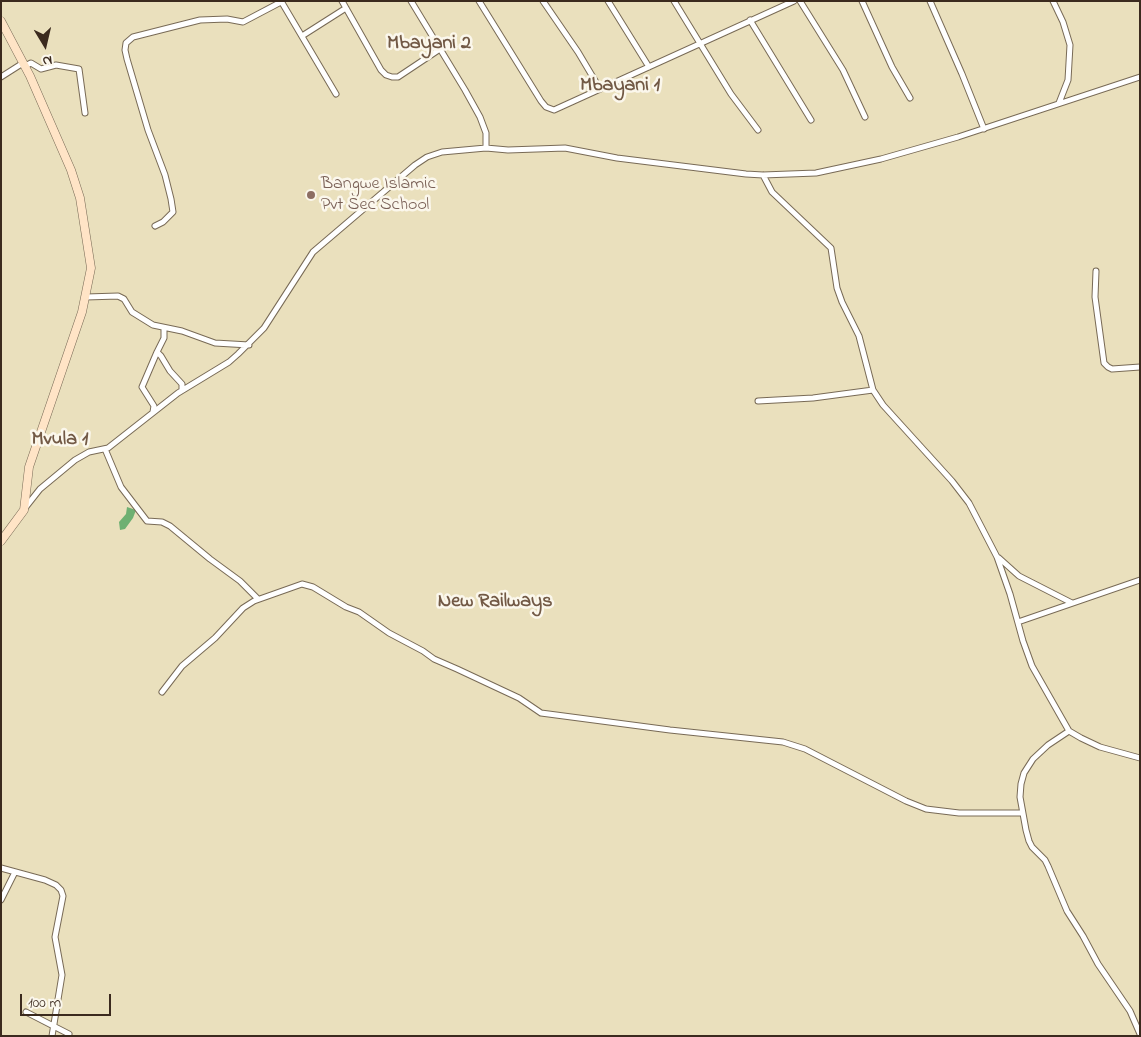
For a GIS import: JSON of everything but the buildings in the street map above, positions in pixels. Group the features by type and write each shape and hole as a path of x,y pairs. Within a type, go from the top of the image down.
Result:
{"street":[{"path":"342,1 381,70 386,75 398,77 440,49"},
{"path":"411,1 466,90 480,117 486,133 486,148"},
{"path":"479,1 510,53 546,107 550,110 794,1"},
{"path":"544,1 600,89"},
{"path":"608,1 649,67"},
{"path":"674,1 732,94 758,130"},
{"path":"800,1 842,70 865,116"},
{"path":"862,1 892,66 910,98"},
{"path":"930,1 984,129"},
{"path":"1053,1 1063,22 1070,44 1068,80 1060,104"},
{"path":"155,226 163,222 173,212 165,175 148,130 127,58 126,43 132,37 200,20 216,18 246,22 281,2 336,94"},
{"path":"302,36 346,8"},
{"path":"750,20 811,120"},
{"path":"1,21 24,65 71,170 80,198 91,268 86,297 28,467 24,510"},
{"path":"1,77 31,63 41,68 56,65 79,69 85,112"},
{"path":"1,541 40,489 75,460 89,452 105,449 182,390 229,362 248,345 264,328 313,252 415,165 427,157 442,152 486,148 508,150 572,148 616,158 763,175 808,173 840,169 908,152 1140,77"},
{"path":"763,175 772,192 831,248 837,288 859,336 873,390 883,405 962,492 997,556 1032,666 1069,731 1100,747 1140,758"},
{"path":"1096,271 1096,297 1104,363 1112,369 1140,367"},
{"path":"86,297 118,296 124,299 132,312 139,318 153,325 182,331 216,343 248,345"},
{"path":"153,412 154,406 142,387 164,338 164,328"},
{"path":"158,352 170,371 182,384 182,390"},
{"path":"758,401 820,398 873,390"},
{"path":"105,449 121,487 147,521 162,522 170,526 240,581 258,600"},
{"path":"997,556 1019,576 1072,603"},
{"path":"1018,622 1140,580"},
{"path":"162,692 182,666 215,638 243,608 292,586 302,584 314,587 346,607 359,612 389,633 434,659 519,698 541,713 782,742 805,749 906,801 926,809 958,813 1022,812"},
{"path":"1069,731 1048,745 1027,766 1021,784 1022,812 1029,841 1045,860 1067,911 1098,964 1130,1011 1140,1034"},
{"path":"1,868 56,885 61,890 63,896 55,937 62,975 52,1036"},
{"path":"1,900 15,872"},
{"path":"26,1012 69,1034"}],"green space":[{"path":"127,507 136,510 125,529 120,530 119,522 126,514"}],"place":[{"name":"Bangwe Islamic Pvt Sec School","path":"311,195"}],"district":[{"name":"Mbayani 2","path":"429,45"},
{"name":"Mbayani 1","path":"620,87"},
{"name":"Mvula 1","path":"60,441"},
{"name":"New Railways","path":"495,603"}]}
